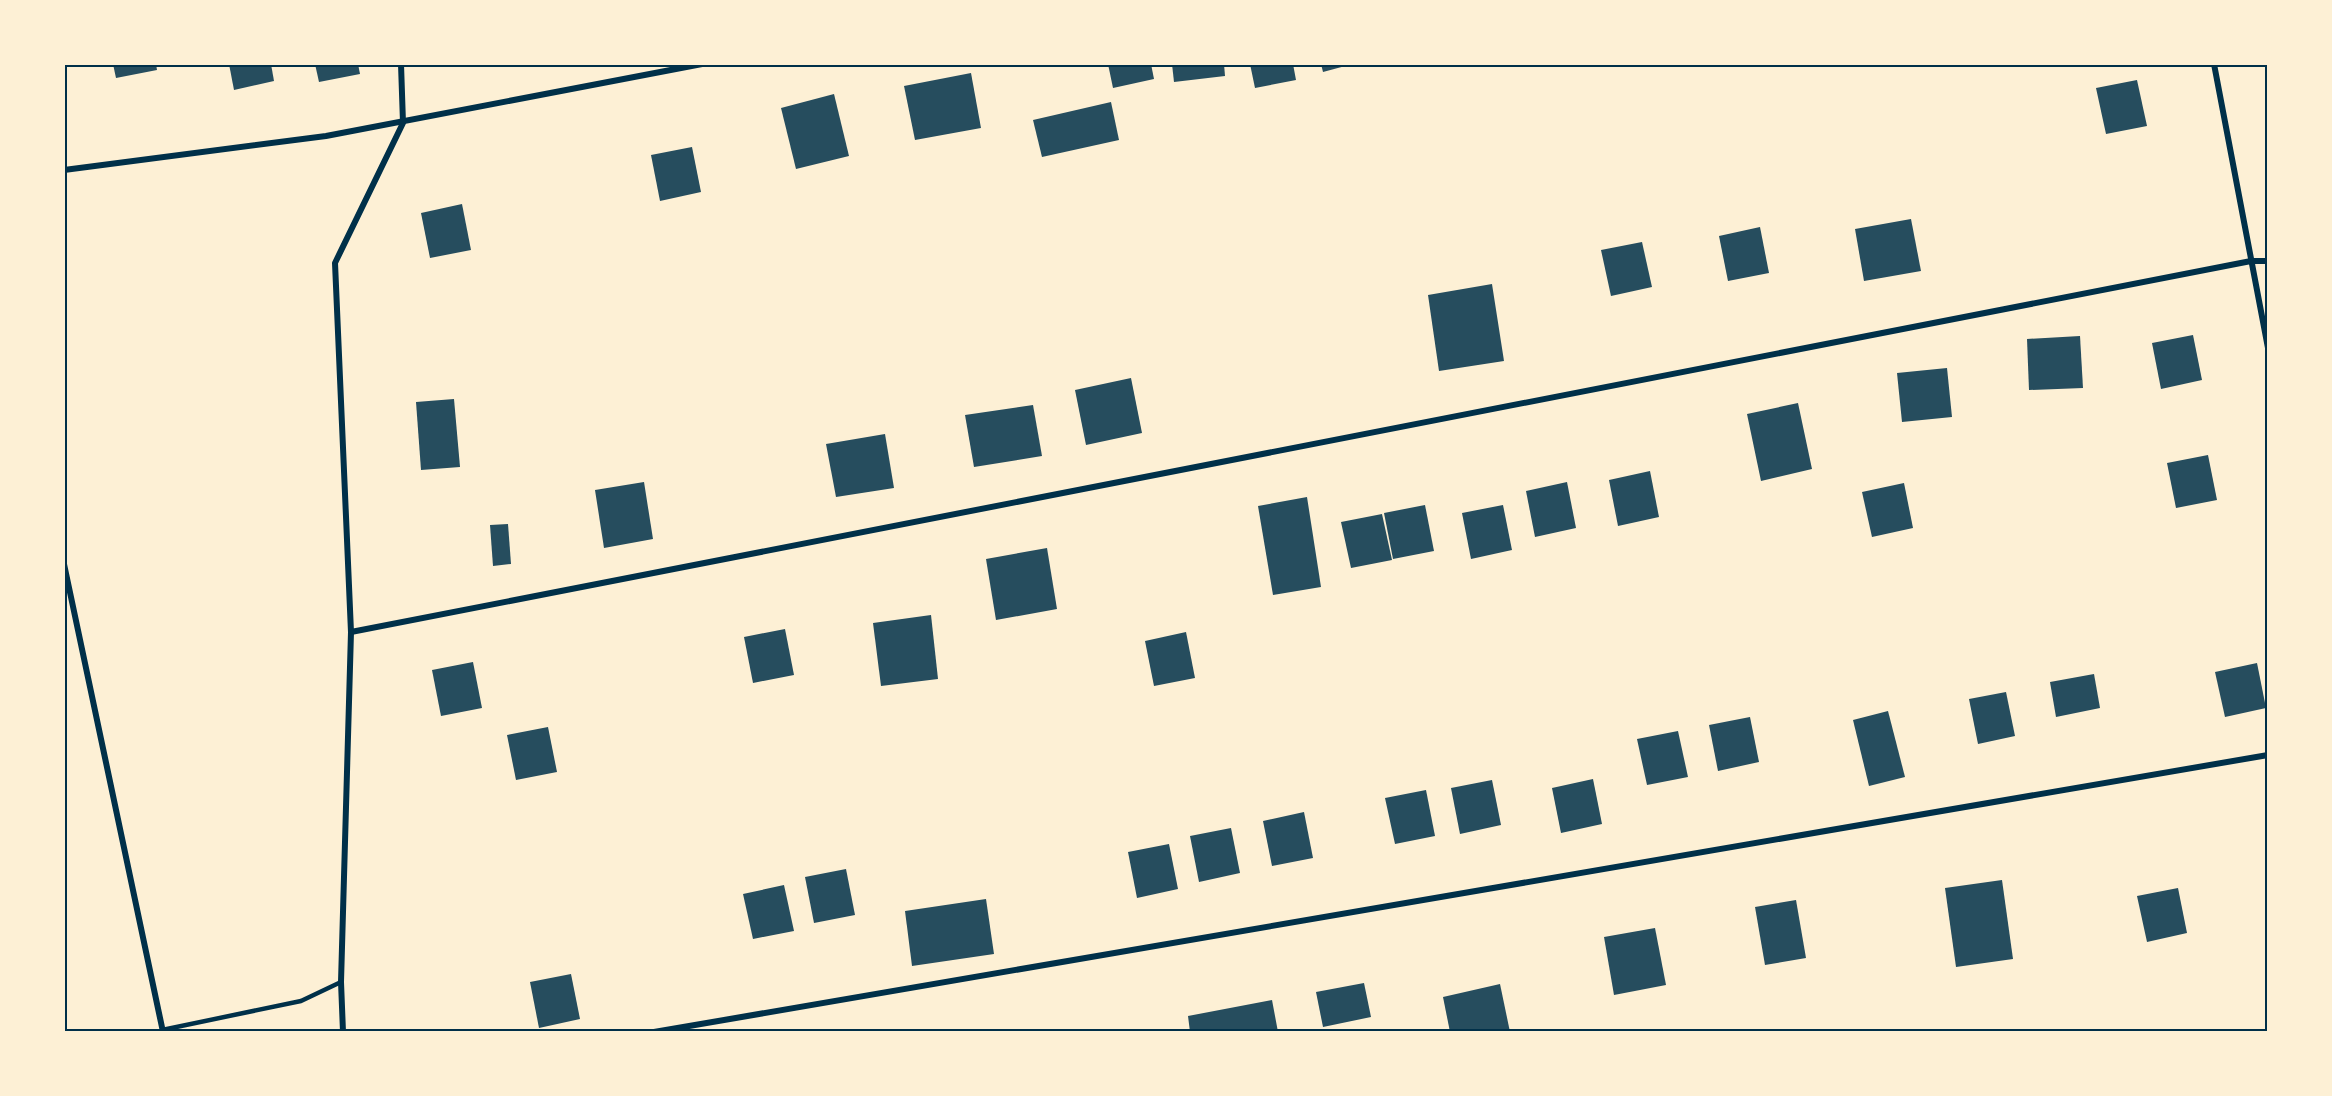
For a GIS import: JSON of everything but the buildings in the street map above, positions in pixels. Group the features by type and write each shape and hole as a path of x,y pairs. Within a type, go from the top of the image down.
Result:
{"street":[{"path":"343,1032 341,982 351,632 335,263 403,123 401,64"},
{"path":"64,170 326,136 702,64"},
{"path":"2214,64 2268,348"},
{"path":"351,632 2251,261 2268,261"},
{"path":"64,564 162,1031"},
{"path":"654,1032 2268,755"}],"lane":[{"path":"162,1031 301,1000 341,982"}]}
